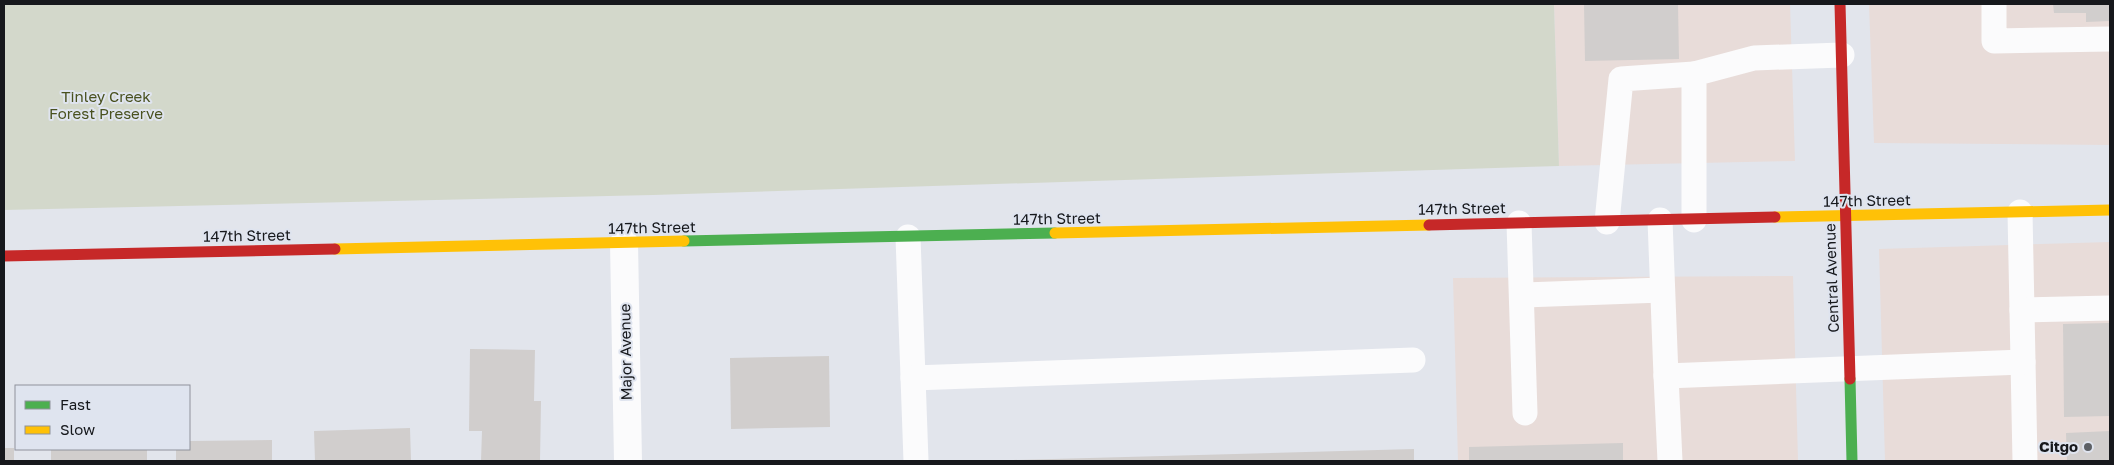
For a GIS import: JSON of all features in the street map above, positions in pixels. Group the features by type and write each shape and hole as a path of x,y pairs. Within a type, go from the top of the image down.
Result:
{"main road":[{"name":"Central Avenue","path":"1840,4 1852,461"},
{"name":"147th Street","path":"4,256 2110,210"}],"street":[{"name":"Major Avenue","path":"624,243 628,461"}],"lane":[{"path":"1994,4 1994,41 2110,39"},
{"path":"1607,222 1621,79 1694,74 1754,58 1842,55"},
{"path":"1694,74 1694,220"},
{"path":"2020,212 2025,461"},
{"path":"1660,220 1670,461"},
{"path":"1519,223 1526,412"},
{"path":"908,237 916,461"},
{"path":"1522,295 1662,290"},
{"path":"2022,310 2110,308"},
{"path":"914,378 1413,360"},
{"path":"1666,376 2023,362"}],"shaded area":[{"path":"1554,4 1790,4 1795,161 1559,166"},
{"path":"1869,4 2110,4 2110,145 1874,143"},
{"path":"2110,242 2110,461 1885,461 1879,249"},
{"path":"1793,276 1798,461 1458,461 1453,278"}],"green space":[{"name":"Tinley Creek Forest Preserve","path":"4,4 1554,4 1559,166 653,195 4,210"}],"building":[{"path":"1678,4 1679,59 1585,61 1584,5"},
{"path":"2053,4 2110,4 2110,21 2086,22 2086,13 2054,13"},
{"name":"Citgo","path":"2110,323 2110,416 2064,417 2063,324"},
{"path":"470,349 535,350 534,401 541,401 540,461 481,461 482,431 469,431"},
{"path":"829,356 830,427 731,429 730,358"},
{"path":"410,428 411,461 315,461 314,431"},
{"name":"Citgo","path":"2110,431 2110,461 2067,461 2066,433"},
{"path":"272,440 272,461 176,461 176,450 190,450 190,441"},
{"path":"1623,443 1623,461 1469,461 1469,447"},
{"path":"4,448 14,448 14,461 4,461"},
{"path":"1414,449 1414,461 1013,461 1013,460"},
{"path":"51,450 147,450 147,461 51,461"}],"traffic: fast":[{"path":"684,241 1055,233"},
{"path":"1850,379 1852,461"}],"traffic: slow":[{"path":"1775,217 2110,210"},
{"path":"1055,233 1429,225"},
{"path":"335,249 684,241"}],"traffic: jam":[{"path":"1840,4 1850,379"},
{"path":"1429,225 1775,217"},
{"path":"4,256 335,249"}],"place":[{"name":"Citgo","path":"2088,447"}]}
